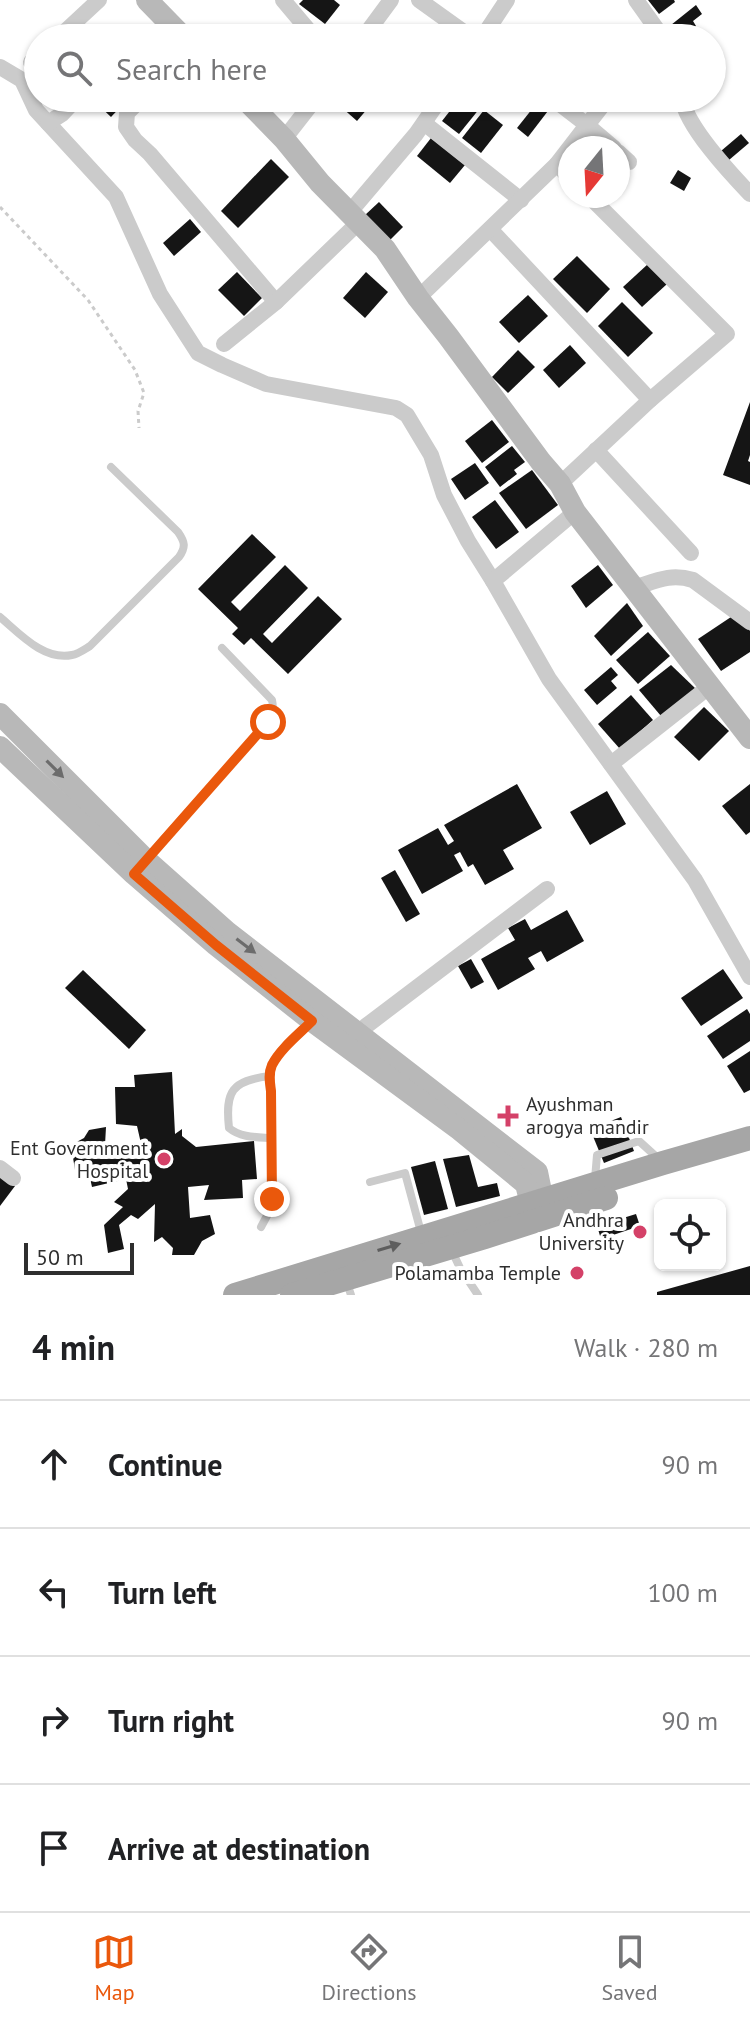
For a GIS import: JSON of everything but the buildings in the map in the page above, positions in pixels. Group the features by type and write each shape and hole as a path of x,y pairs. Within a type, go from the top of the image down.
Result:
{"main road":[{"path":"292,1295 348,1287 451,1247 595,1184 750,1138"},
{"path":"235,1295 423,1237 662,1179 750,1153"}],"street":[{"path":"73,24 99,0"},
{"path":"283,0 303,24"},
{"path":"373,24 391,0"},
{"path":"419,0 452,24"},
{"path":"491,24 507,0"},
{"path":"636,0 651,24"},
{"path":"150,1 171,24"},
{"path":"0,67 24,84"},
{"path":"38,112 116,197 160,294 198,353 266,384 396,408 407,415 431,455 444,495 468,541 549,679 695,880 750,977"},
{"path":"48,123 64,112"},
{"path":"128,112 126,127 135,140 276,302"},
{"path":"258,112 320,183 385,249 418,298 560,484 575,512 750,738"},
{"path":"284,139 305,112"},
{"path":"224,344 276,302 354,218 431,112"},
{"path":"570,112 600,136"},
{"path":"418,298 557,164 597,112"},
{"path":"686,112 709,146 750,194"},
{"path":"424,123 521,200"},
{"path":"560,484 727,334 601,208"},
{"path":"490,229 650,400"},
{"path":"596,450 691,553"},
{"path":"493,581 575,512"},
{"path":"634,588 671,576 683,577 693,580 750,622"},
{"path":"611,764 710,686"},
{"path":"0,714 216,945 318,1014 465,1125 526,1184 539,1210"},
{"path":"0,747 140,867"},
{"path":"353,1041 366,1026 547,889"}],"lane":[{"path":"0,617 51,655 73,655 90,646 179,557 184,550 184,542 178,532 111,467"},
{"path":"140,867 268,722 274,708 272,700 222,648"},
{"path":"261,1227 272,1199 269,1076 272,1065 281,1053 318,1014"},
{"path":"269,1076 254,1078 233,1090 228,1100 228,1119 229,1128 235,1133 272,1138"},
{"path":"370,1182 405,1173 423,1237"},
{"path":"451,1247 460,1268 478,1295"}],"path":[{"path":"0,207 88,300 135,370 144,393 138,411 139,428"}],"place":[{"name":"Ayushman arogya mandir","path":"508,1116"},
{"name":"Ent Government Hospital","path":"164,1159"},
{"name":"Andhra University","path":"640,1232"},
{"name":"Polamamba Temple","path":"577,1273"}],"route":[{"path":"268,722 134,874 216,945 312,1021 281,1053 272,1065 269,1076 272,1199"}]}
